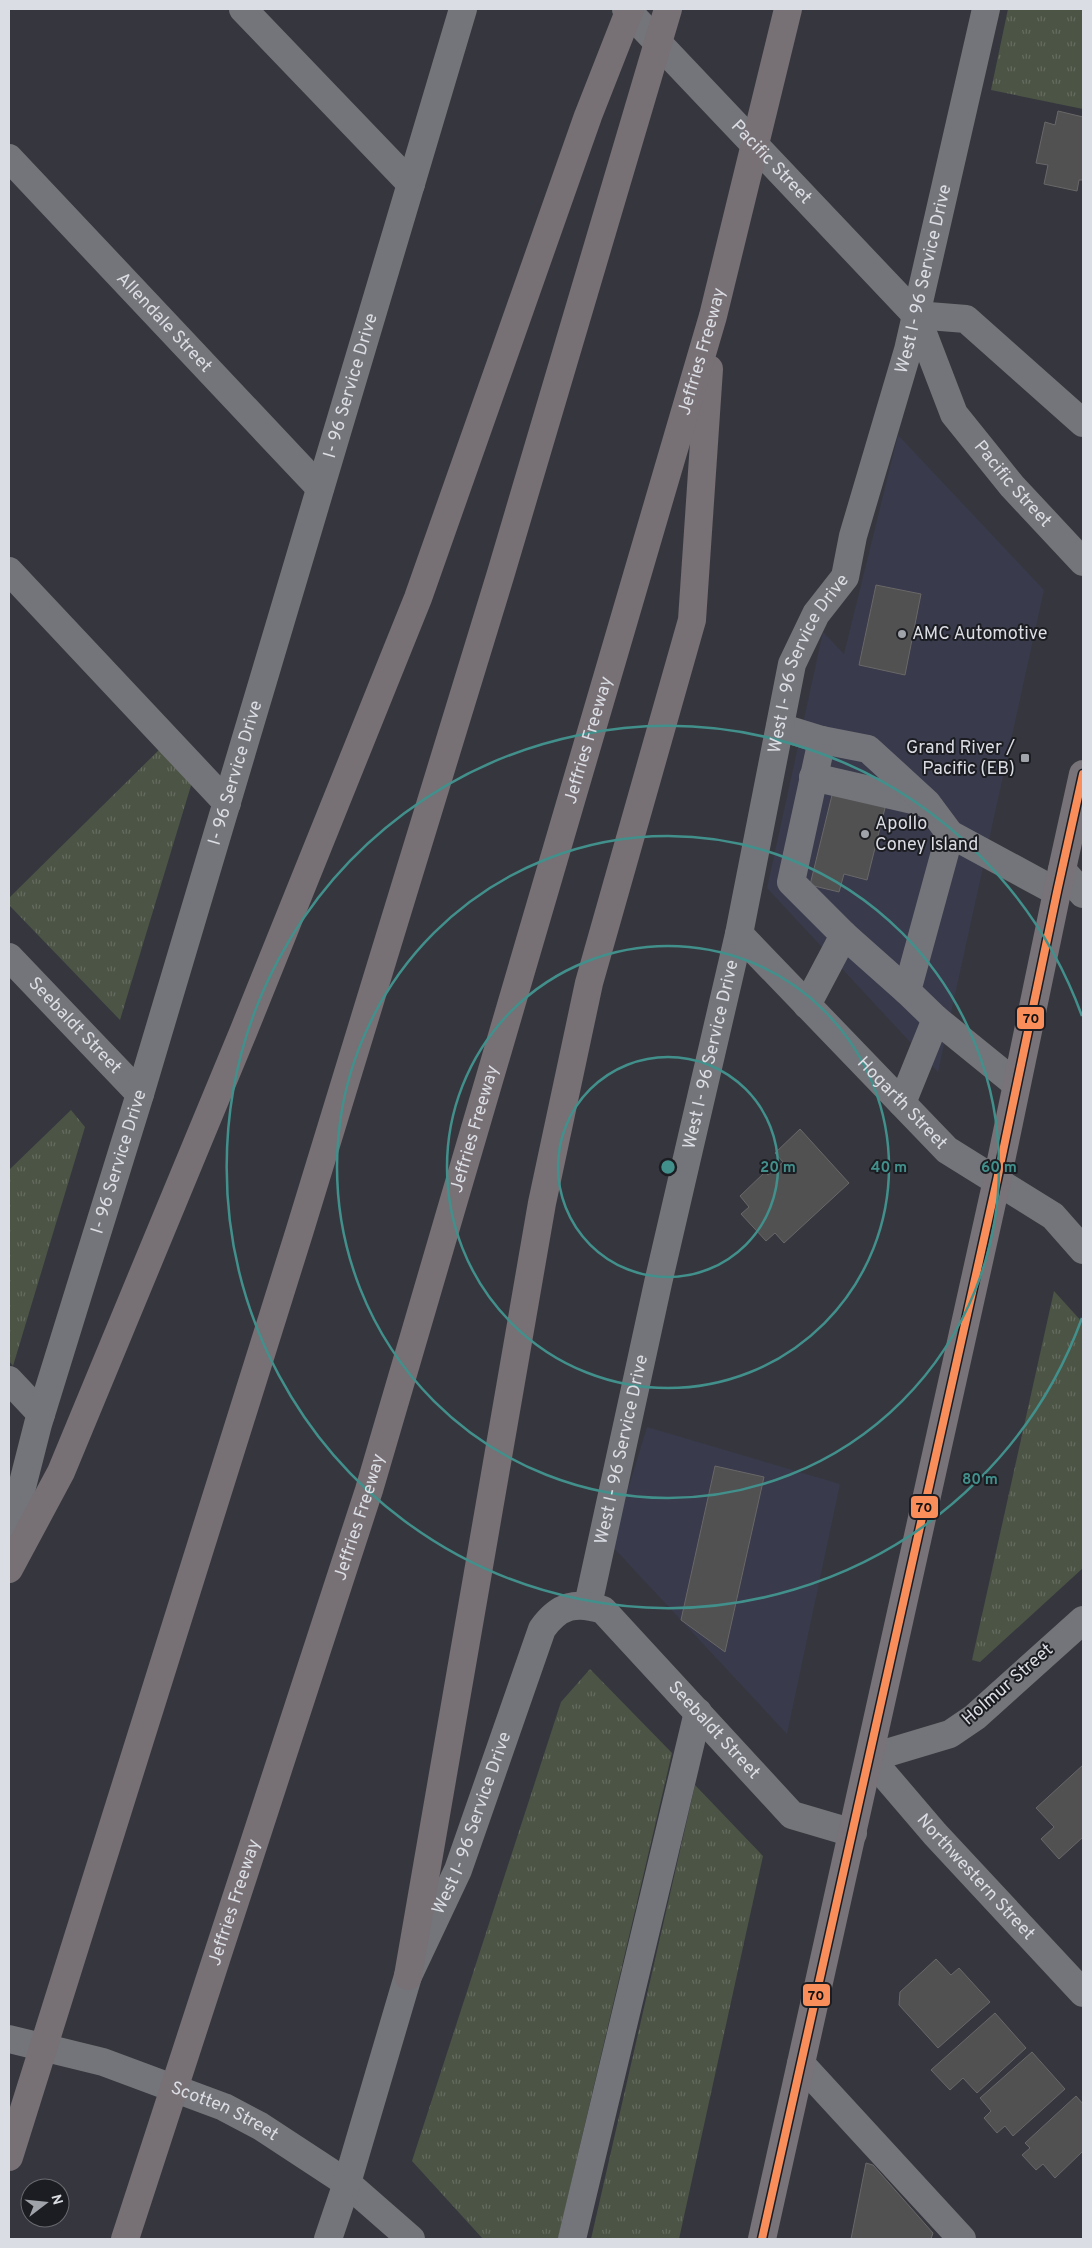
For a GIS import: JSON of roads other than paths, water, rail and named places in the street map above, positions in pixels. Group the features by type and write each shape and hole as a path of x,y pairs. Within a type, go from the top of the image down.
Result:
{"highway":[{"path":"9,1569 61,1472 244,1030 418,598 588,116 628,9"},
{"path":"9,2157 305,1214 501,573 668,9"},
{"name":"Jeffries Freeway","path":"125,2239 369,1490 713,316 788,9"},
{"path":"408,1976 542,1203 589,983 692,620 713,316"}],"main road":[{"path":"762,2239 997,1180 1083,774"}],"street":[{"path":"243,9 411,184"},
{"name":"I- 96 Service Drive","path":"9,1538 41,1414 140,1094 463,9"},
{"name":"Pacific Street","path":"628,9 916,315 954,414 1012,486 1083,562"},
{"name":"West I- 96 Service Drive","path":"347,2183 408,1976 458,1870 542,1629 549,1618 560,1610 572,1606 588,1605 658,1283 739,934 792,664 816,614 845,577 853,536 908,350 986,9"},
{"name":"Allendale Street","path":"9,158 320,488"},
{"path":"916,315 966,319 1083,423"},
{"path":"9,571 227,802"},
{"path":"780,727 822,740 868,749 927,803 950,834 1059,881 1083,894"},
{"path":"822,740 791,882 844,935 936,1019 1016,1084"},
{"path":"813,777 927,803"},
{"path":"907,991 950,834"},
{"name":"Hogarth Street","path":"739,934 947,1150 1053,1216 1083,1250"},
{"path":"808,1005 844,935"},
{"name":"Seebaldt Street","path":"9,957 140,1094"},
{"path":"902,1103 936,1019"},
{"path":"9,1380 41,1414"},
{"path":"9,1464 33,1441"},
{"name":"Seebaldt Street","path":"588,1605 603,1610 792,1814 853,1834"},
{"name":"Holmur Street","path":"870,1758 950,1734 975,1717 1083,1621"},
{"path":"572,2239 698,1712"},
{"name":"Northwestern Street","path":"870,1758 935,1834 1083,1993"},
{"name":"Scotten Street","path":"9,2039 102,2062 224,2107 260,2126 347,2183 411,2239"},
{"path":"801,2064 962,2239"},
{"path":"328,2239 347,2183"}],"place":[{"name":"AMC Automotive","path":"902,634"},
{"name":"Grand River / Pacific (EB)","path":"1025,758"},
{"name":"Apollo Coney Island","path":"865,834"}]}
